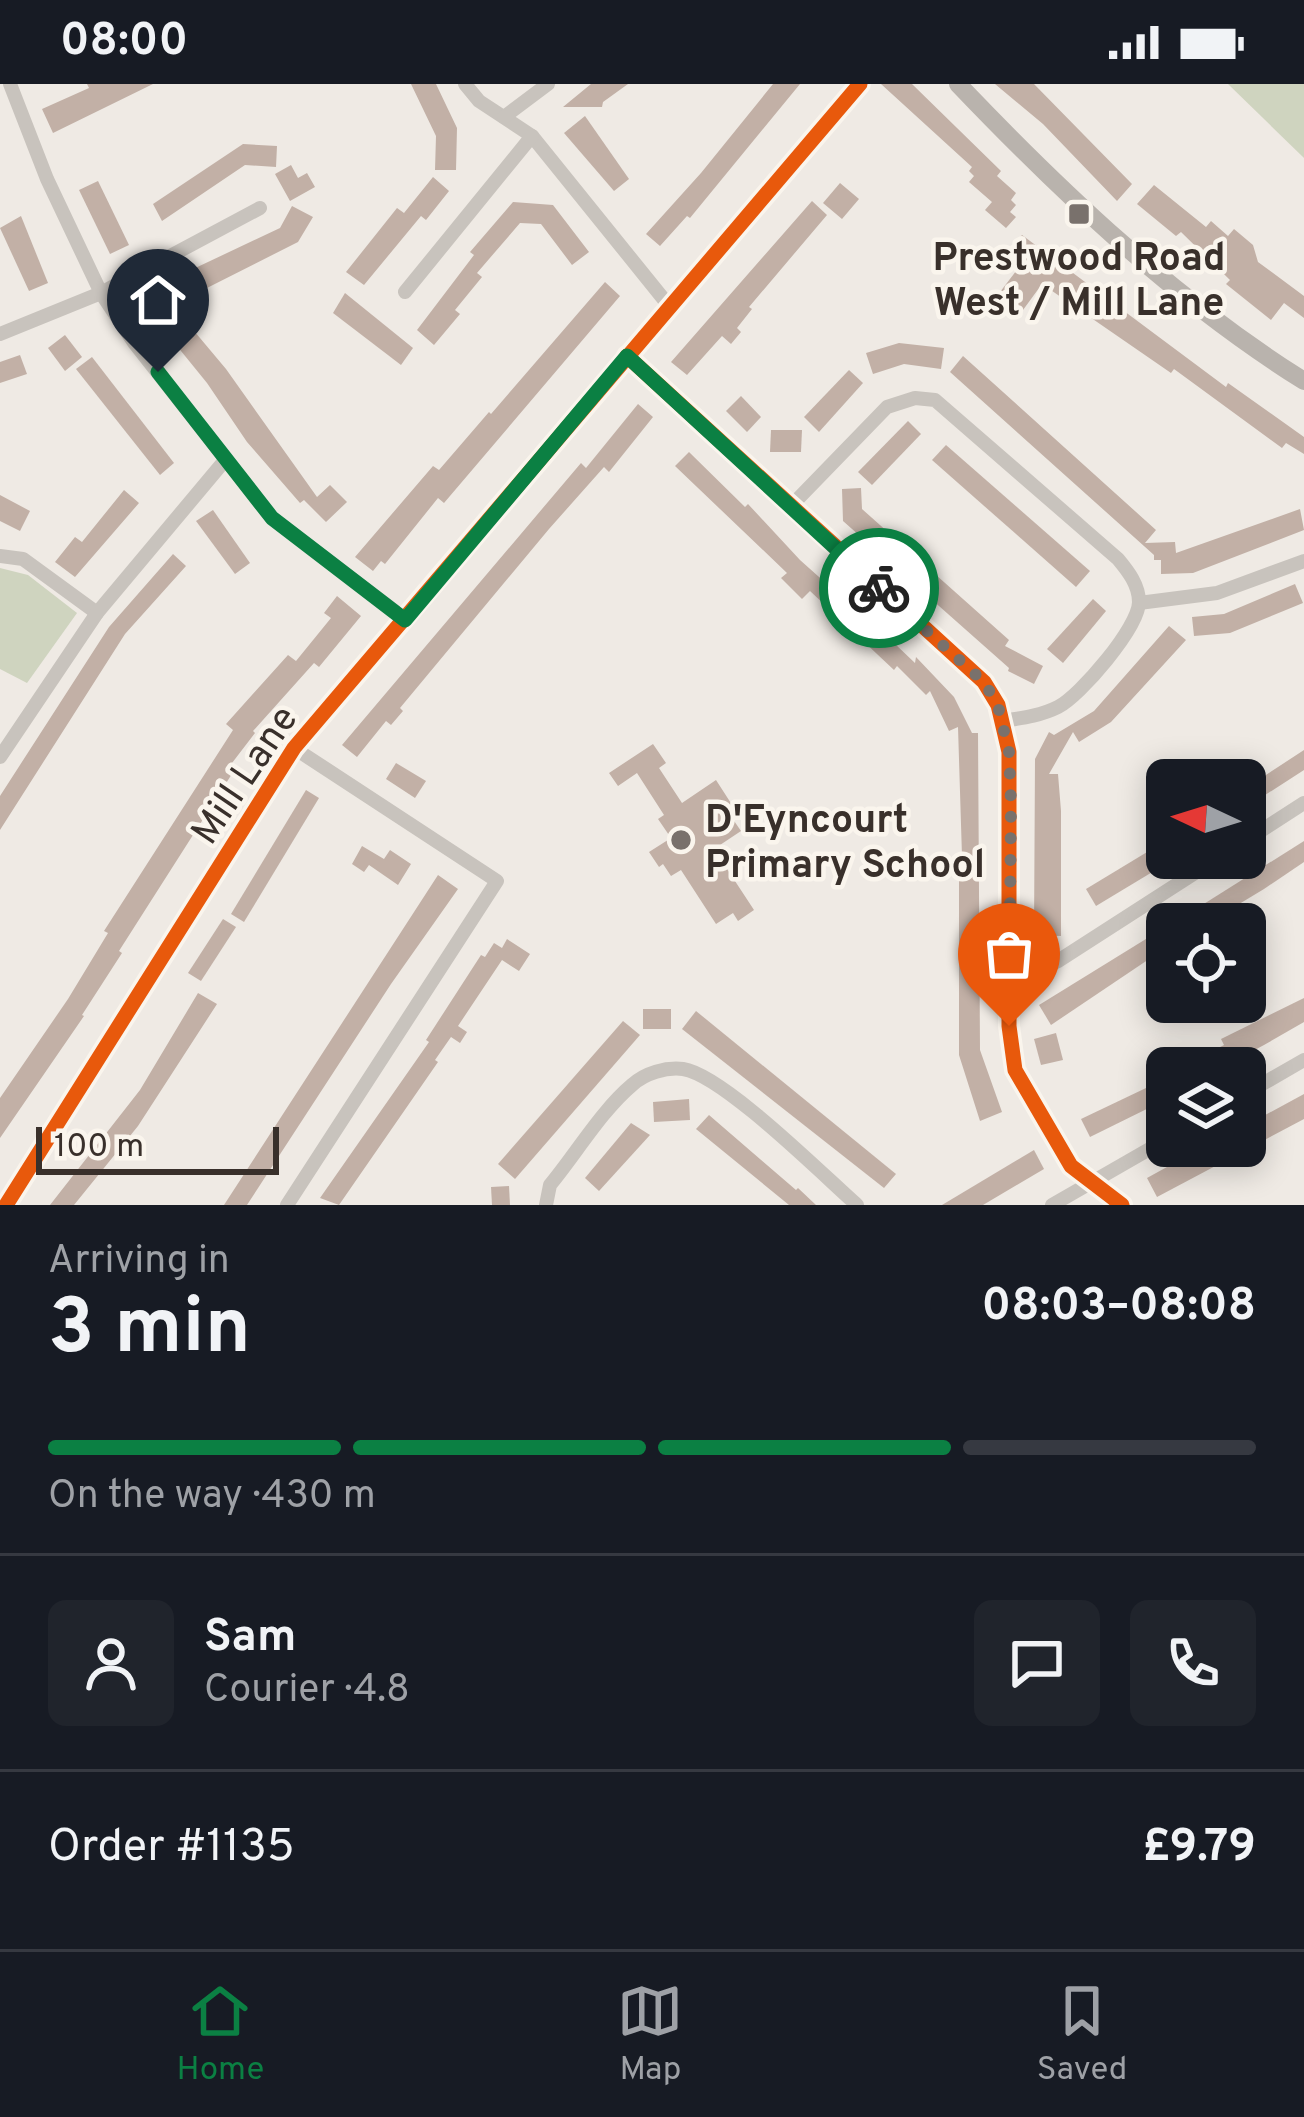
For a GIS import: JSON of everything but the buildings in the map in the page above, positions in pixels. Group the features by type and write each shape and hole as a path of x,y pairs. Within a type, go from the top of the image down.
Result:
{"street":[{"path":"10,84 47,179 101,292 135,344 272,518 405,620"},
{"path":"465,84 479,101 532,136 670,308"},
{"path":"504,117 548,84"},
{"name":"Mill Lane","path":"6,1205 294,748 860,84"},
{"path":"958,84 1031,159 1166,283 1304,381"},
{"path":"405,292 532,136"},
{"path":"0,334 101,292 260,208"},
{"path":"627,356 984,682 998,706 1011,803 1009,1026 1015,1070 1071,1166 1121,1205"},
{"path":"789,508 887,406 915,398 935,400 1118,559 1132,576 1139,603 1125,637 1064,704 1036,716 1002,721"},
{"path":"0,757 97,613 226,459"},
{"path":"0,556 22,559 97,613"},
{"path":"1139,603 1217,593 1304,560"},
{"path":"287,1205 497,881 294,748"},
{"path":"1266,827 1304,802"},
{"path":"1009,983 1058,961 1185,879"},
{"path":"1266,1082 1304,1060"},
{"path":"546,1205 550,1185 631,1085 650,1073 686,1070 722,1090 857,1205"},
{"path":"1052,1205 1146,1150"}],"green space":[{"path":"1228,84 1304,84 1304,158"},
{"path":"0,568 28,575 77,613 27,683 0,669"}],"cycle path":[{"path":"6,1205 294,748 860,84"},
{"path":"627,356 984,682 998,705 1009,752 1009,1026 1015,1070 1071,1166 1122,1205"}],"way so far":[{"path":"879,588 984,682 998,706 1009,752 1011,803 1009,1026"}],"place":[{"name":"Prestwood Road West / Mill Lane","path":"1079,214"},
{"name":"D'Eyncourt Primary School","path":"681,840"}],"route":[{"path":"158,372 272,518 405,620 627,356 879,588"}]}
